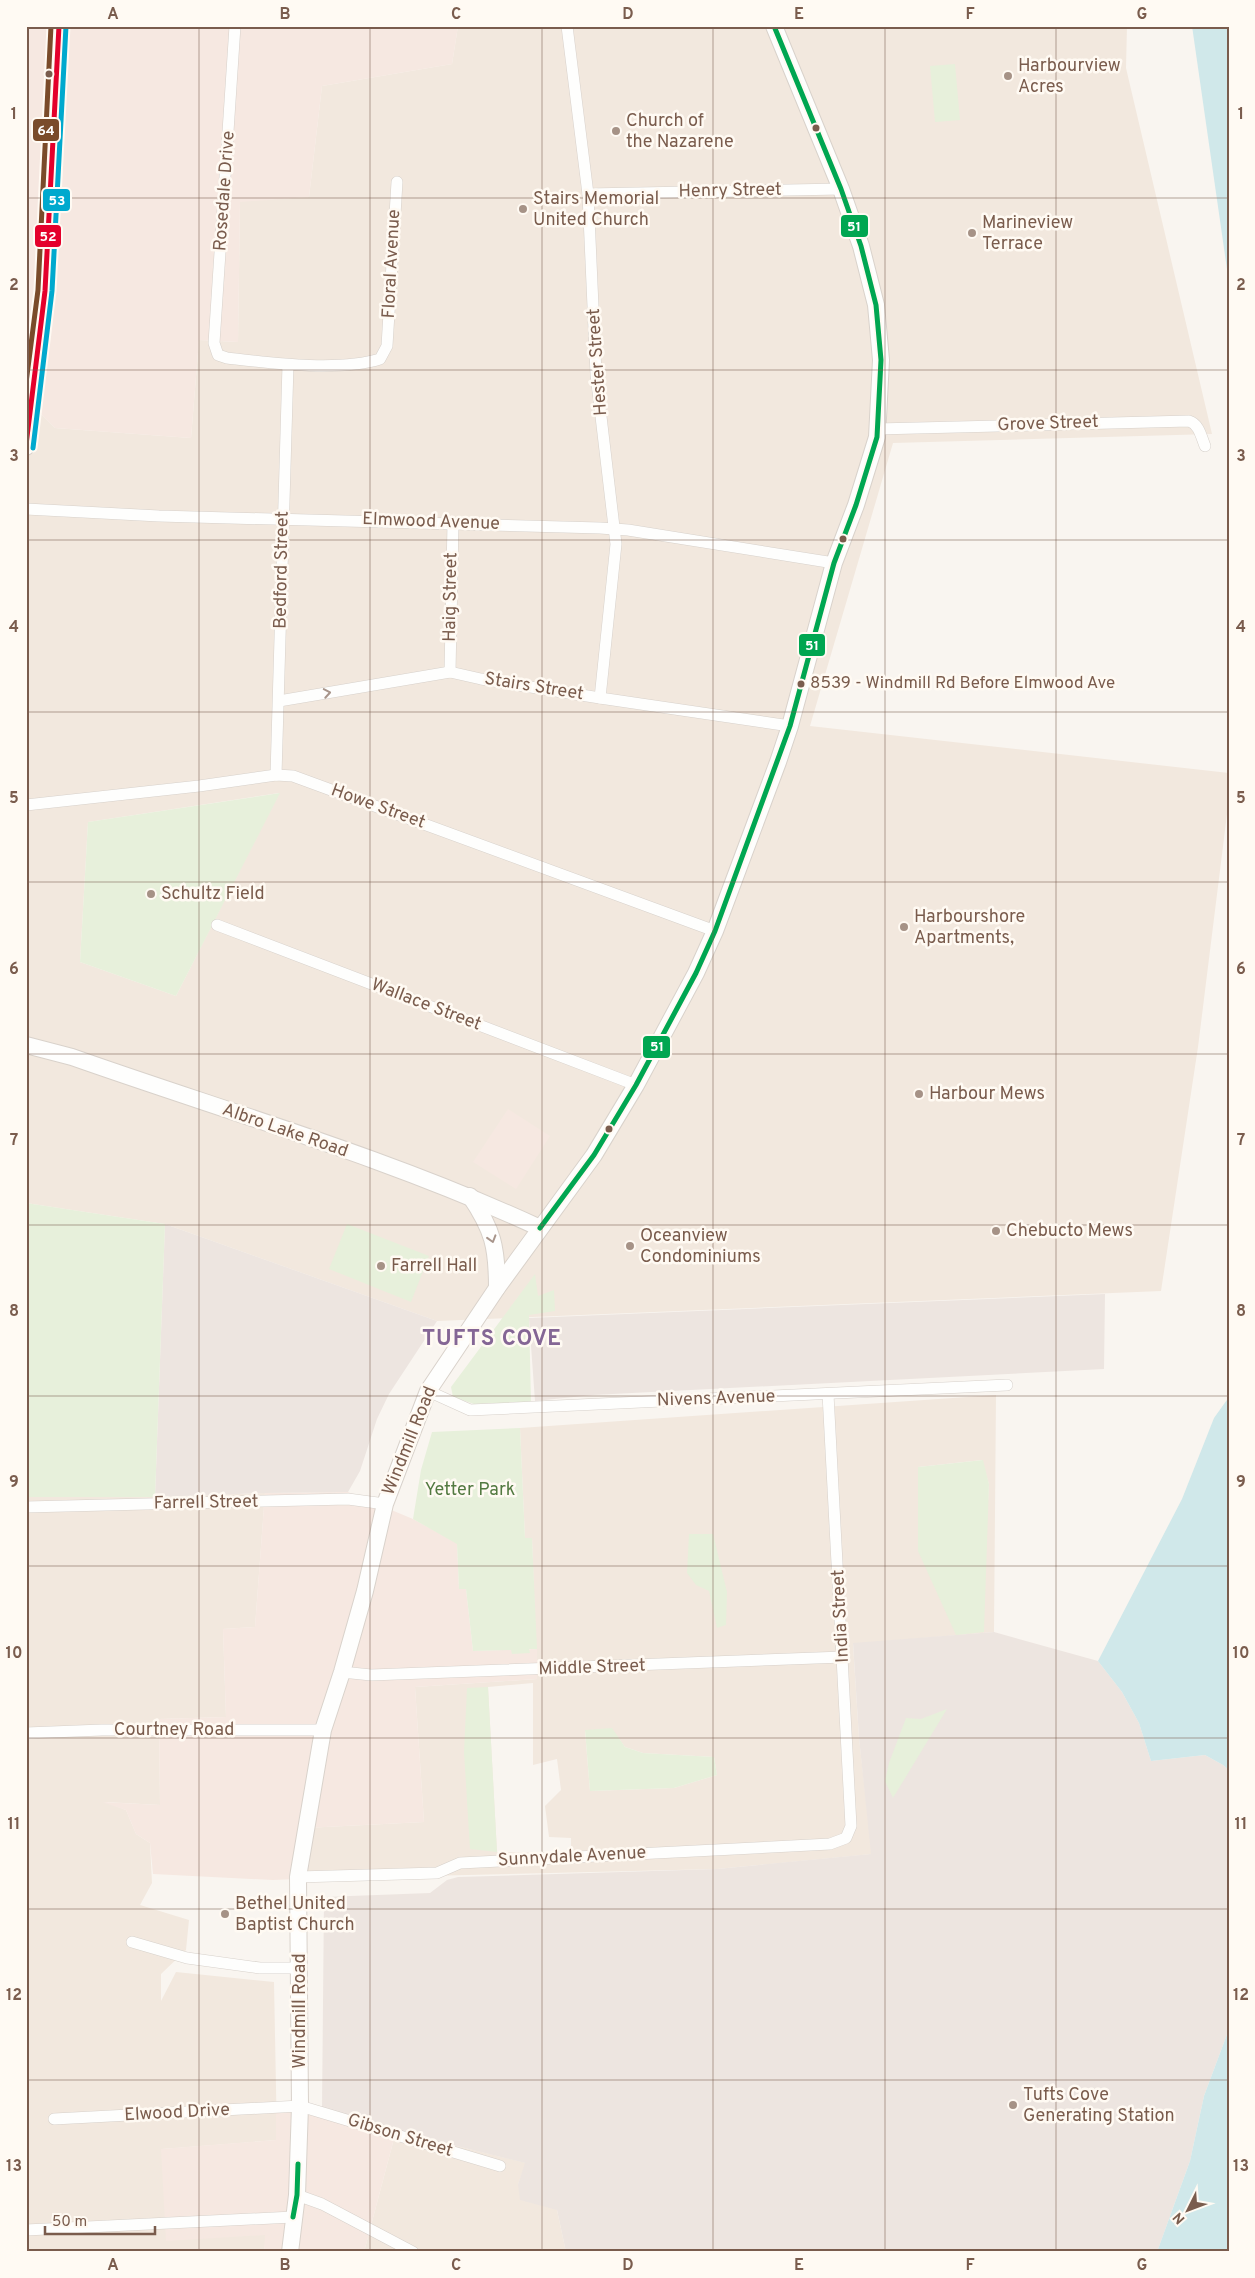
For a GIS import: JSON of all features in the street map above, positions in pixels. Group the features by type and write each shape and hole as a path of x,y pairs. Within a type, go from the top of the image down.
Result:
{"main road":[{"path":"26,447 45,291 59,26"},
{"name":"Windmill Road","path":"290,2252 297,2195 300,2106 298,1877 323,1730 365,1591 385,1504 428,1391 497,1288 594,1155 636,1085 696,973 715,931 790,726 834,563 856,504 877,437 881,360 876,305 861,246 842,189 774,26"},
{"name":"Albro Lake Road","path":"26,1045 72,1057 372,1160 470,1196 540,1228"},
{"path":"470,1196 486,1221 497,1256 497,1288"}],"street":[{"name":"Rosedale Drive","path":"235,26 214,343 218,355 227,358 288,365"},
{"name":"Hester Street","path":"567,26 588,194 596,374 616,529 600,698"},
{"name":"Floral Avenue","path":"288,365 365,364 380,359 387,346 396,182"},
{"name":"Henry Street","path":"588,194 842,189"},
{"name":"Bedford Street","path":"276,775 288,365"},
{"name":"Grove Street","path":"877,429 1189,421 1194,422 1205,446"},
{"name":"Elmwood Avenue","path":"26,509 616,529 834,563"},
{"name":"Haig Street","path":"450,672 453,523"},
{"name":"Stairs Street","path":"279,701 450,672 481,679 600,698 790,726"},
{"name":"Howe Street","path":"26,805 199,786 276,775 293,776 715,931"},
{"name":"Wallace Street","path":"217,925 636,1085"},
{"name":"Nivens Avenue","path":"428,1391 470,1410 1007,1385"},
{"name":"India Street","path":"828,1394 851,1826 846,1838"},
{"name":"Farrell Street","path":"26,1507 348,1499 385,1504"},
{"name":"Middle Street","path":"342,1672 380,1675 843,1657"},
{"name":"Courtney Road","path":"26,1733 129,1730 323,1730"},
{"name":"Sunnydale Avenue","path":"298,1877 437,1873 460,1863 830,1844 846,1838"},
{"path":"132,1942 187,1958 260,1968 300,1968"},
{"name":"Elwood Drive","path":"54,2119 300,2106"},
{"name":"Gibson Street","path":"300,2106 500,2166"},
{"path":"297,2195 322,2204 413,2252"},
{"path":"26,2230 293,2217"}],"shaded area":[{"path":"26,26 458,26 452,64 322,86 309,197 240,202 238,342 199,340 191,438 55,428 29,402 26,402"},
{"path":"458,26 1127,26 1126,68 1212,434 893,443 810,726 1229,773 1229,798 1198,1047 1161,1291 437,1321 165,1224 26,1203 26,402 29,402 55,428 191,438 199,340 238,342 240,201 309,197 322,86 452,64","holes":["279,793 176,996 80,962 88,822"]},
{"path":"508,1109 550,1136 516,1189 473,1162"},
{"path":"165,1224 437,1321 389,1394 377,1419 360,1471 348,1492 155,1497"},
{"path":"1105,1294 1104,1369 593,1395 535,1401 529,1318"},
{"path":"996,1395 994,1632 853,1644 859,1738 872,1854 717,1869 297,1879 305,1828 424,1822 415,1687 537,1679 532,1538 525,1538 520,1428","holes":["982,1460 989,1484 986,1536 918,1467","533,1683 533,1765 557,1759 561,1790 545,1806 549,1837 571,1838 571,1853 497,1852 488,1687","612,1729 625,1747 643,1753 714,1757 717,1775 674,1788 590,1791 585,1731"]},
{"path":"348,1492 413,1519 457,1543 459,1589 466,1589 473,1651 537,1649 537,1679 415,1687 424,1822 305,1828 297,1879 273,1880 153,1874 150,1843 136,1834 126,1810 102,1802 160,1805 159,1719 226,1717 223,1629 255,1627 265,1493"},
{"path":"265,1493 255,1627 223,1629 226,1717 159,1719 160,1805 105,1802 126,1810 136,1834 150,1843 152,1883 140,1905 189,1920 186,1950 161,1974 161,2001 176,1972 274,1982 277,2140 162,2149 266,2235 264,2252 26,2252 26,1497 155,1497"},
{"name":"Tufts Cove Generating Station","path":"994,1632 1098,1661 1122,1692 1139,1723 1151,1761 1205,1755 1229,1770 1229,2029 1204,2096 1190,2161 1157,2252 566,2252 557,2210 520,2200 518,2184 525,2163 396,2131 322,2109 324,1897 430,1893 447,1880 458,1877 717,1869 871,1854 859,1738 853,1643"},
{"path":"276,2108 396,2131 364,2252 264,2252 265,2235 166,2241 161,2149 276,2140"},
{"path":"396,2131 526,2163 518,2184 557,2210 566,2252 364,2252"}],"green space":[{"path":"955,64 960,120 935,122 930,66"},
{"name":"Schultz Field","path":"280,793 176,996 80,962 88,822"},
{"path":"26,1203 165,1224 155,1497 26,1497"},
{"path":"347,1224 429,1256 411,1302 329,1269"},
{"path":"535,1274 538,1296 554,1290 555,1311 529,1315 531,1402 474,1404 453,1397 451,1387"},
{"name":"Yetter Park","path":"520,1428 525,1538 532,1538 537,1649 529,1649 530,1653 512,1654 511,1650 473,1651 466,1589 459,1589 457,1544 413,1519 421,1470 432,1432"},
{"path":"983,1460 989,1484 984,1632 956,1635 918,1551 918,1467"},
{"path":"689,1534 713,1534 727,1592 726,1625 717,1628 709,1591 696,1585 687,1573"},
{"path":"488,1687 497,1852 470,1849 464,1752 467,1688"},
{"path":"947,1709 893,1798 885,1781 889,1763 906,1718 921,1719"},
{"path":"612,1728 625,1747 643,1753 714,1757 717,1775 674,1788 590,1791 585,1730"}],"water":[{"path":"1192,26 1229,26 1229,283"},
{"path":"1229,1397 1229,1770 1205,1755 1151,1761 1139,1723 1122,1692 1098,1661 1182,1499 1214,1418"},
{"path":"1229,2029 1229,2252 1157,2252 1190,2161 1204,2096"}],"transit line":[{"name":"64","path":"26,383 38,290 51,26"},
{"name":"52","path":"26,445 45,291 59,26"},
{"name":"53","path":"33,448 52,291 66,26"},
{"name":"51","path":"540,1228 594,1155 636,1085 696,973 715,931 790,726 834,563 856,505 877,437 881,360 876,305 861,246 841,189 774,26"},
{"name":"51","path":"293,2217 297,2195 298,2164"}],"place":[{"name":"Harbourview Acres","path":"1008,76"},
{"name":"Church of the Nazarene","path":"616,131"},
{"name":"Stairs Memorial United Church","path":"523,209"},
{"name":"Marineview Terrace","path":"972,233"},
{"name":"8539 - Windmill Rd Before Elmwood Ave","path":"801,684"},
{"name":"Schultz Field","path":"151,894"},
{"name":"Harbourshore Apartments,","path":"904,927"},
{"name":"Harbour Mews","path":"919,1094"},
{"name":"Chebucto Mews","path":"996,1231"},
{"name":"Oceanview Condominiums","path":"630,1246"},
{"name":"Farrell Hall","path":"381,1266"},
{"name":"Bethel United Baptist Church","path":"225,1914"},
{"name":"Tufts Cove Generating Station","path":"1013,2105"}],"district":[{"name":"TUFTS COVE","path":"492,1339"}]}
